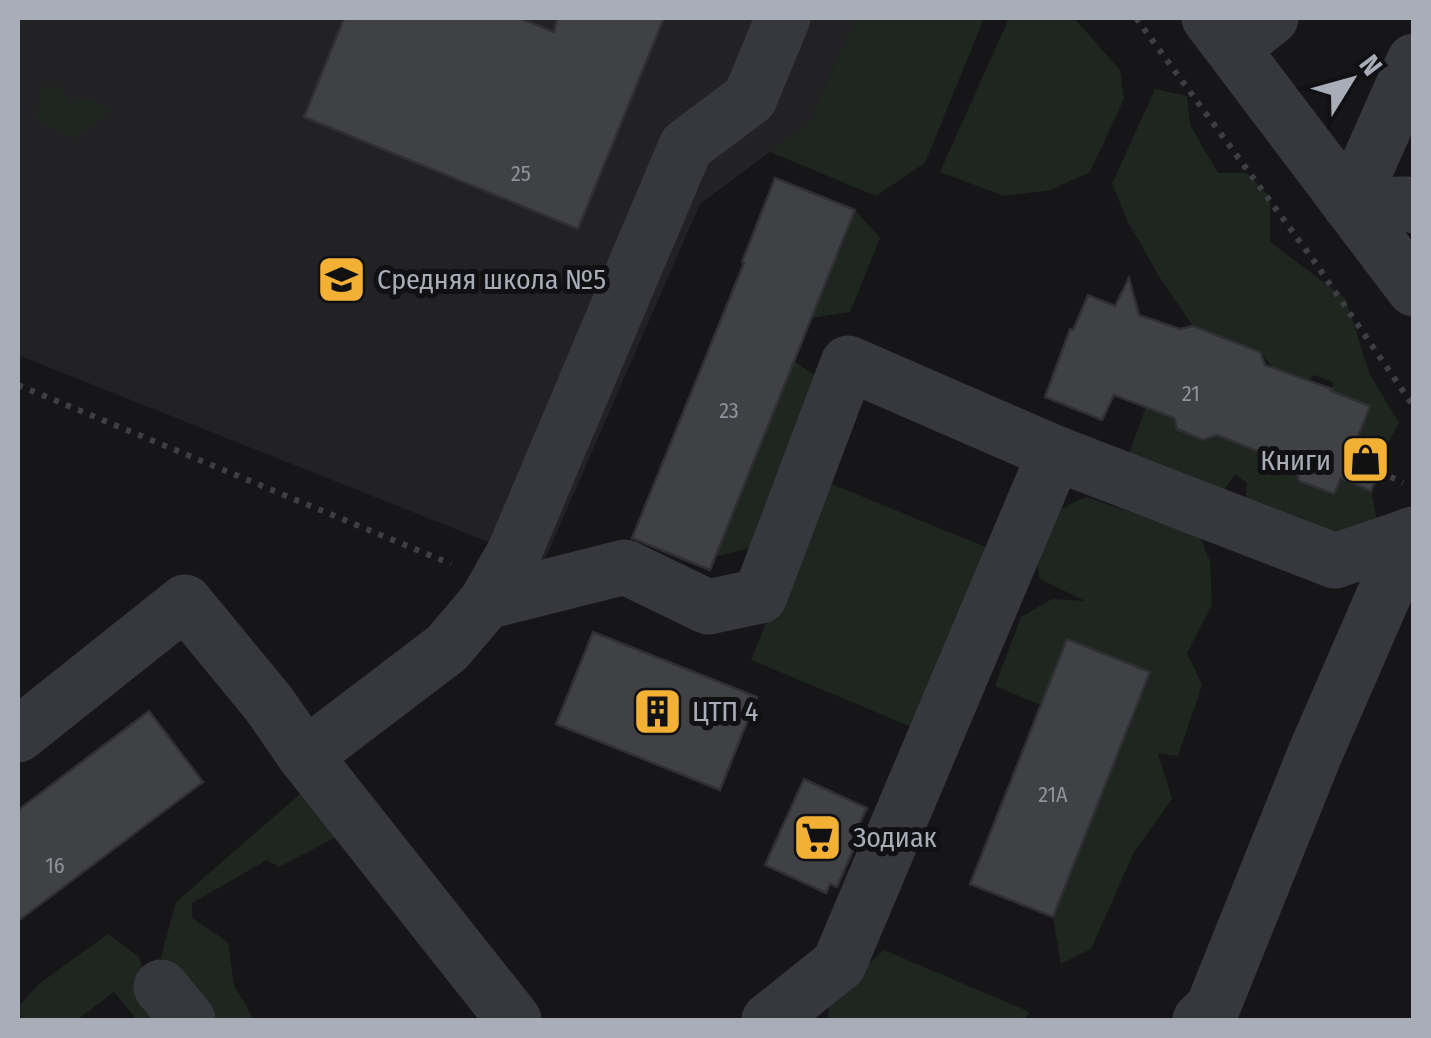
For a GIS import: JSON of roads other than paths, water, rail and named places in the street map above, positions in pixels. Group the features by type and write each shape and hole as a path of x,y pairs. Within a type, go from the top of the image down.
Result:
{"street":[{"path":"306,756 447,648 491,592 514,553 686,146 750,98 783,18"},
{"path":"1238,28 1350,204 1414,290"},
{"path":"1350,204 1414,60"},
{"path":"1350,204 1414,206"},
{"path":"491,592 625,567 708,607 760,596 848,363 1055,452 1335,562 1412,519"},
{"path":"769,1020 839,964 1055,452"},
{"path":"1200,1020 1213,1007 1412,519"},
{"path":"18,734 185,602 270,704 306,756 514,1020"}],"place":[{"name":"Средняя школа №5","path":"342,279"},
{"name":"Книги","path":"1366,460"},
{"name":"ЦТП 4","path":"657,711"},
{"name":"Зодиак","path":"818,837"}]}
